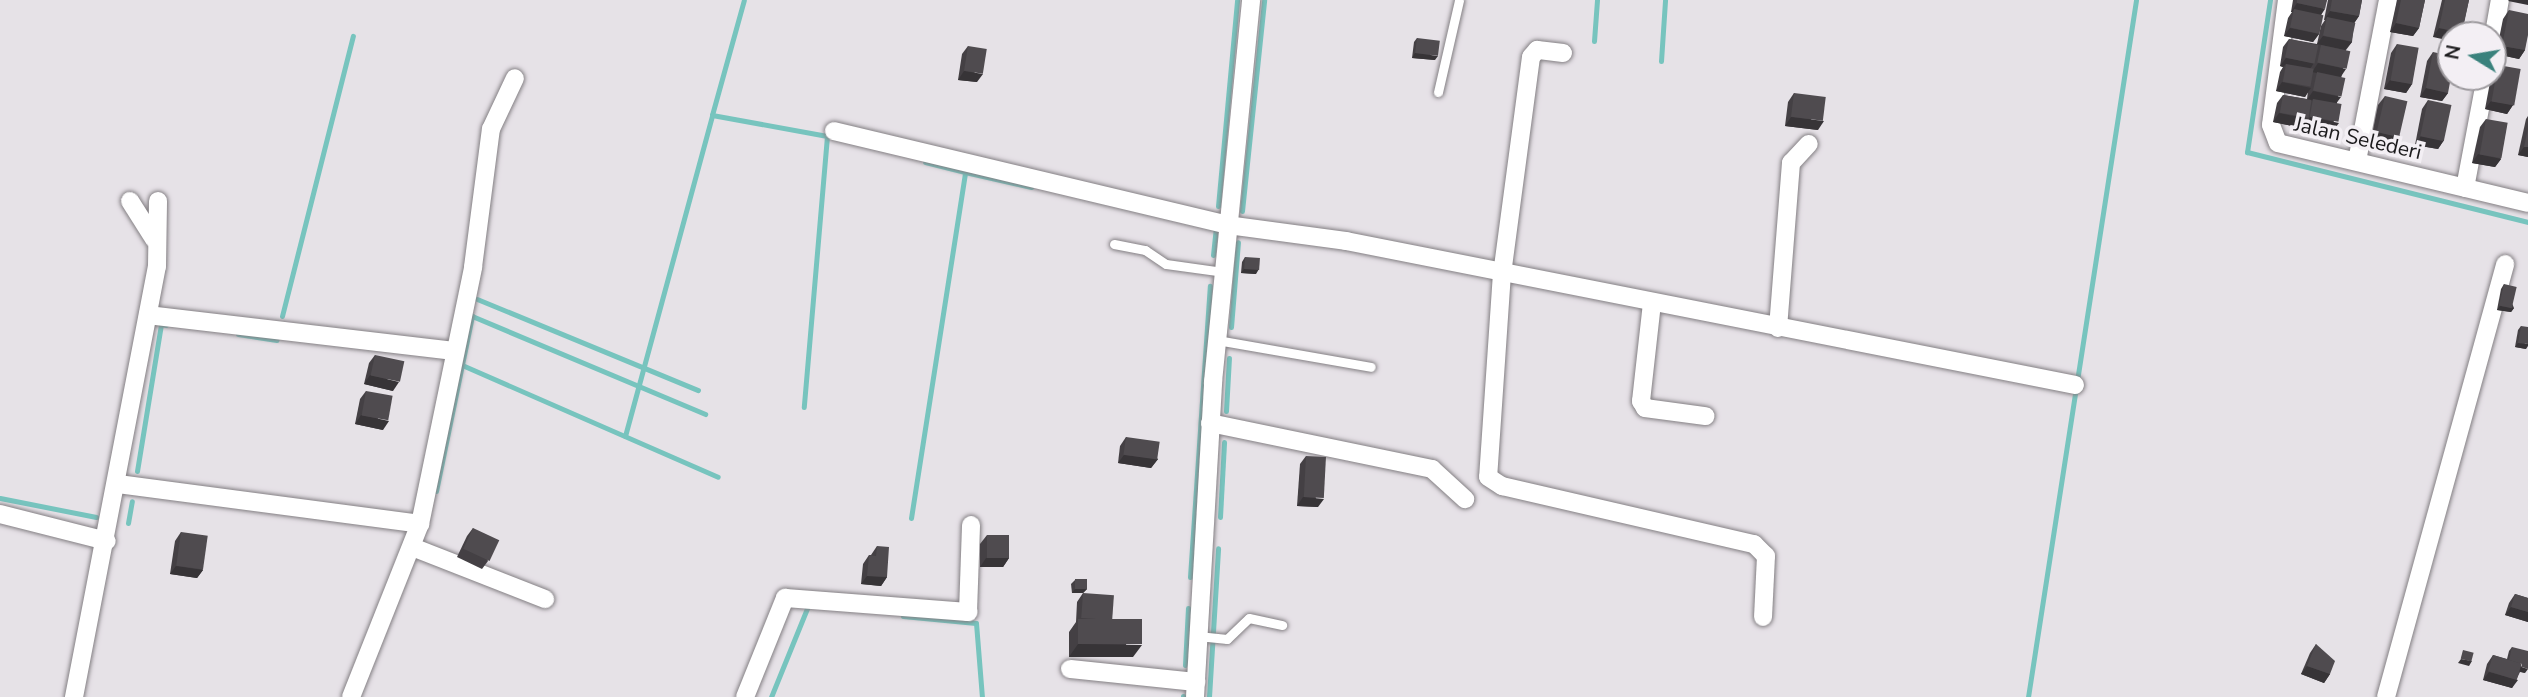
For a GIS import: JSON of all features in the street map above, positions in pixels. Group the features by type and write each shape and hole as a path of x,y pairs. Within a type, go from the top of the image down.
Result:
{"street":[{"path":"1070,669 1196,689 1210,423 1251,0"},
{"name":"Jalan Selederi","path":"2287,0 2273,137 2282,146 2357,160 2528,203"},
{"path":"2357,160 2388,0"},
{"path":"2496,21 2500,0"},
{"path":"1563,53 1537,50 1531,57 1503,274 1490,483 1754,544 1766,556 1763,617"},
{"path":"351,697 420,524 454,351 491,129 516,78"},
{"path":"2465,188 2483,91"},
{"path":"834,131 1228,225 1503,274 2076,385"},
{"path":"1778,328 1791,163 1809,144"},
{"path":"130,201 157,241"},
{"path":"74,697 107,541 148,315 157,241 158,201"},
{"path":"2386,697 2505,264"},
{"path":"1652,303 1641,401 1645,408 1705,416"},
{"path":"148,315 454,351"},
{"path":"1210,423 1433,469 1465,499"},
{"path":"118,484 420,524"},
{"path":"0,514 107,541"},
{"path":"745,697 785,598 968,612 971,525"},
{"path":"412,547 545,599"}],"lane":[{"path":"1438,92 1459,0"},
{"path":"1114,244 1145,250 1166,264 1224,272"},
{"path":"1217,340 1371,367"},
{"path":"1198,636 1227,639 1249,618 1282,625"}],"building":[{"path":"2297,0 2327,0 2325,9 2297,3"},
{"path":"2332,0 2362,0 2359,16 2330,11"},
{"path":"2401,0 2425,0 2419,28 2396,23"},
{"path":"2445,0 2469,0 2465,21 2440,21"},
{"path":"2294,9 2323,15 2319,34 2290,28"},
{"path":"2509,10 2528,14 2525,50 2507,47"},
{"path":"2327,17 2355,23 2351,42 2323,36"},
{"path":"1417,38 1440,41 1438,56 1415,53"},
{"path":"2289,39 2318,45 2314,64 2285,58"},
{"path":"2397,44 2419,48 2412,84 2391,80"},
{"path":"2321,45 2350,51 2347,69 2317,63"},
{"path":"968,46 987,49 983,74 964,71"},
{"path":"2433,52 2437,53 2437,90 2426,88"},
{"path":"2286,64 2314,69 2310,87 2283,82"},
{"path":"2507,67 2521,69 2514,105 2492,101 2493,91 2507,91"},
{"path":"2317,72 2345,78 2341,97 2313,91"},
{"path":"1794,93 1826,97 1823,121 1791,117"},
{"path":"2283,95 2312,100 2308,118 2280,113"},
{"path":"2385,96 2407,101 2399,137 2377,132"},
{"path":"2313,99 2342,104 2338,122 2310,117"},
{"path":"2428,100 2451,105 2444,141 2420,136"},
{"path":"2486,119 2508,123 2501,158 2480,154"},
{"path":"2528,129 2528,147 2524,147"},
{"path":"1245,257 1260,258 1259,270 1244,269"},
{"path":"2504,284 2517,287 2512,308 2499,305"},
{"path":"2521,326 2528,327 2528,344 2518,343"},
{"path":"375,355 404,361 400,382 371,376"},
{"path":"366,391 393,396 388,420 362,416"},
{"path":"1126,437 1160,442 1157,460 1123,455"},
{"path":"1306,456 1326,457 1324,498 1304,497"},
{"path":"473,528 499,540 490,561 463,549"},
{"path":"181,532 208,536 203,569 176,566"},
{"path":"987,535 1009,535 1009,558 987,558"},
{"path":"877,546 889,547 887,577 867,576 869,555 876,556"},
{"path":"1075,579 1087,579 1087,589 1075,589"},
{"path":"1083,593 1114,595 1112,620 1081,618"},
{"path":"2515,594 2528,598 2528,612 2511,607"},
{"path":"1078,619 1142,619 1142,644 1078,644"},
{"path":"2316,644 2335,661 2330,674 2307,666"},
{"path":"2512,647 2528,651 2528,669 2509,660"},
{"path":"2463,650 2474,653 2471,662 2461,659"},
{"path":"2493,655 2522,664 2517,680 2488,671"}],"waterway":[{"path":"712,115 744,0"},
{"path":"1218,206 1237,0"},
{"path":"1242,211 1264,0"},
{"path":"1594,41 1597,0"},
{"path":"1661,61 1665,0"},
{"path":"2028,697 2136,0"},
{"path":"2270,0 2247,152 2528,222"},
{"path":"282,316 353,36"},
{"path":"625,436 712,115 827,136 804,407"},
{"path":"911,518 965,172 925,162"},
{"path":"965,172 1031,187"},
{"path":"1213,255 1216,227"},
{"path":"1231,327 1238,242"},
{"path":"1190,577 1210,286"},
{"path":"477,299 698,390"},
{"path":"436,491 472,316 705,414"},
{"path":"137,471 161,324 166,325"},
{"path":"238,334 277,340"},
{"path":"1226,411 1229,358"},
{"path":"462,365 718,477"},
{"path":"1220,517 1224,442"},
{"path":"0,498 96,517"},
{"path":"128,523 132,501"},
{"path":"1209,697 1218,548"},
{"path":"771,697 808,606"},
{"path":"1185,665 1188,608"},
{"path":"903,616 976,623 982,697"}]}
